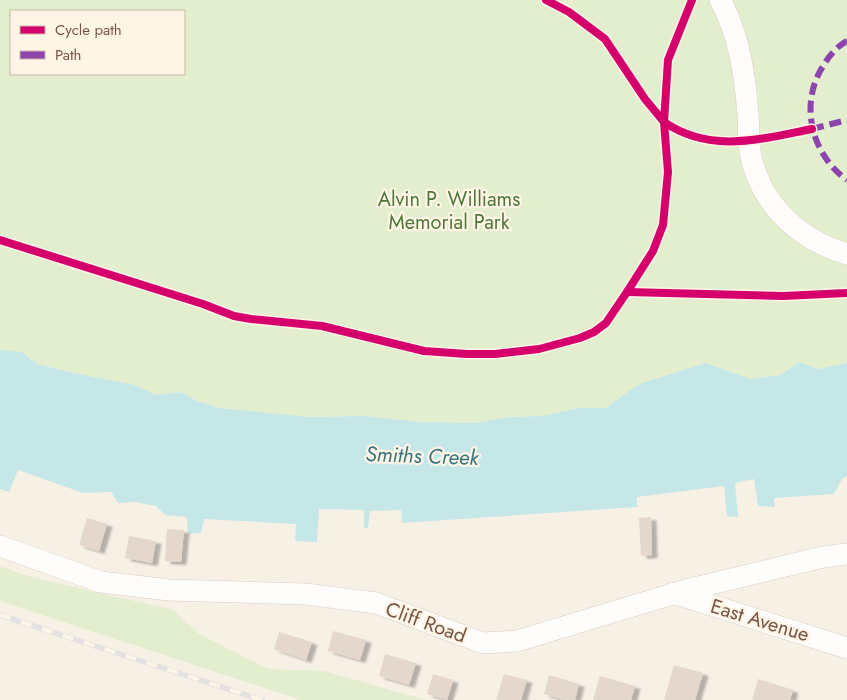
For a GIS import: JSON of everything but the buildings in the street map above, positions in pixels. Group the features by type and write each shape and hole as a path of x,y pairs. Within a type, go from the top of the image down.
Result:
{"street":[{"path":"720,0 727,13 742,66 748,114 749,146 759,180 776,210 800,233 832,250 847,254"},
{"name":"Cliff Road","path":"0,546 101,582 169,590 306,594 376,603 484,643 517,641 672,593 822,557 847,554"},
{"name":"East Avenue","path":"672,593 847,648"}],"green space":[{"name":"Alvin P. Williams Memorial Park","path":"0,0 847,0 847,363 818,369 799,362 781,375 750,379 706,363 642,383 606,408 580,408 541,416 509,417 476,423 422,422 363,416 310,417 220,408 197,401 181,392 156,395 135,385 37,364 22,352 0,350"},
{"path":"0,566 27,576 173,610 199,634 268,669 324,671 426,700 301,700 0,601"}],"water":[{"name":"Smiths Creek","path":"0,350 22,352 37,364 135,385 156,395 181,392 197,401 220,408 310,417 363,416 422,422 476,423 509,417 541,416 580,408 606,408 642,383 706,363 750,379 781,375 799,362 818,369 847,363 847,476 842,479 834,494 774,498 775,507 758,506 754,479 735,483 738,517 727,516 724,486 637,497 637,507 402,523 401,510 370,511 368,528 364,528 364,510 319,509 317,542 295,541 296,524 204,519 201,533 188,534 187,517 165,515 156,506 136,502 118,503 111,492 83,493 18,470 9,492 0,489"}],"railway":[{"path":"0,615 262,700"}],"marked path":[{"path":"847,41 834,52 823,66 812,96 811,112 812,128 817,143 825,157 847,180"},
{"path":"812,129 847,120"}],"cycle path":[{"path":"0,240 203,304 234,316 322,326 424,351 495,354 539,349 580,338 594,332 606,323 627,292 653,251 663,225 668,172 664,122 645,99 605,39 569,12 546,0"},
{"path":"692,0 668,60 664,122 682,132 718,141 755,140 812,129"},
{"path":"627,292 783,296 847,293"}]}
